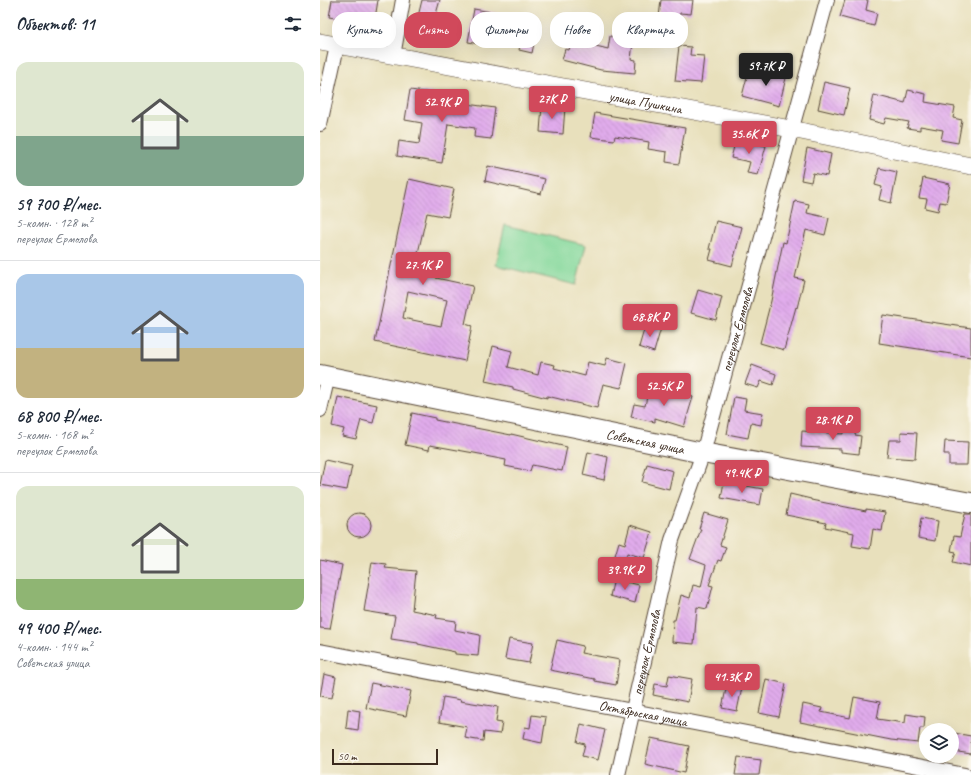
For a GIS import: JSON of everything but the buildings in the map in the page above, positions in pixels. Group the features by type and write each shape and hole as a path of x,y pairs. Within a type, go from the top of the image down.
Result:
{"main road":[{"name":"Советская улица","path":"324,375 703,453 971,503"}],"street":[{"path":"393,56 403,0"},
{"name":"переулок Ермолова","path":"618,775 672,540 703,453 827,0"},
{"name":"улица Пушкина","path":"320,42 332,45"},
{"path":"320,124 337,48"},
{"name":"улица Пушкина","path":"348,48 792,128 971,166"},
{"path":"320,410 324,375"},
{"name":"Октябрьская улица","path":"320,651 966,775"}],"green space":[{"path":"505,225 586,245 576,285 496,265"}]}
